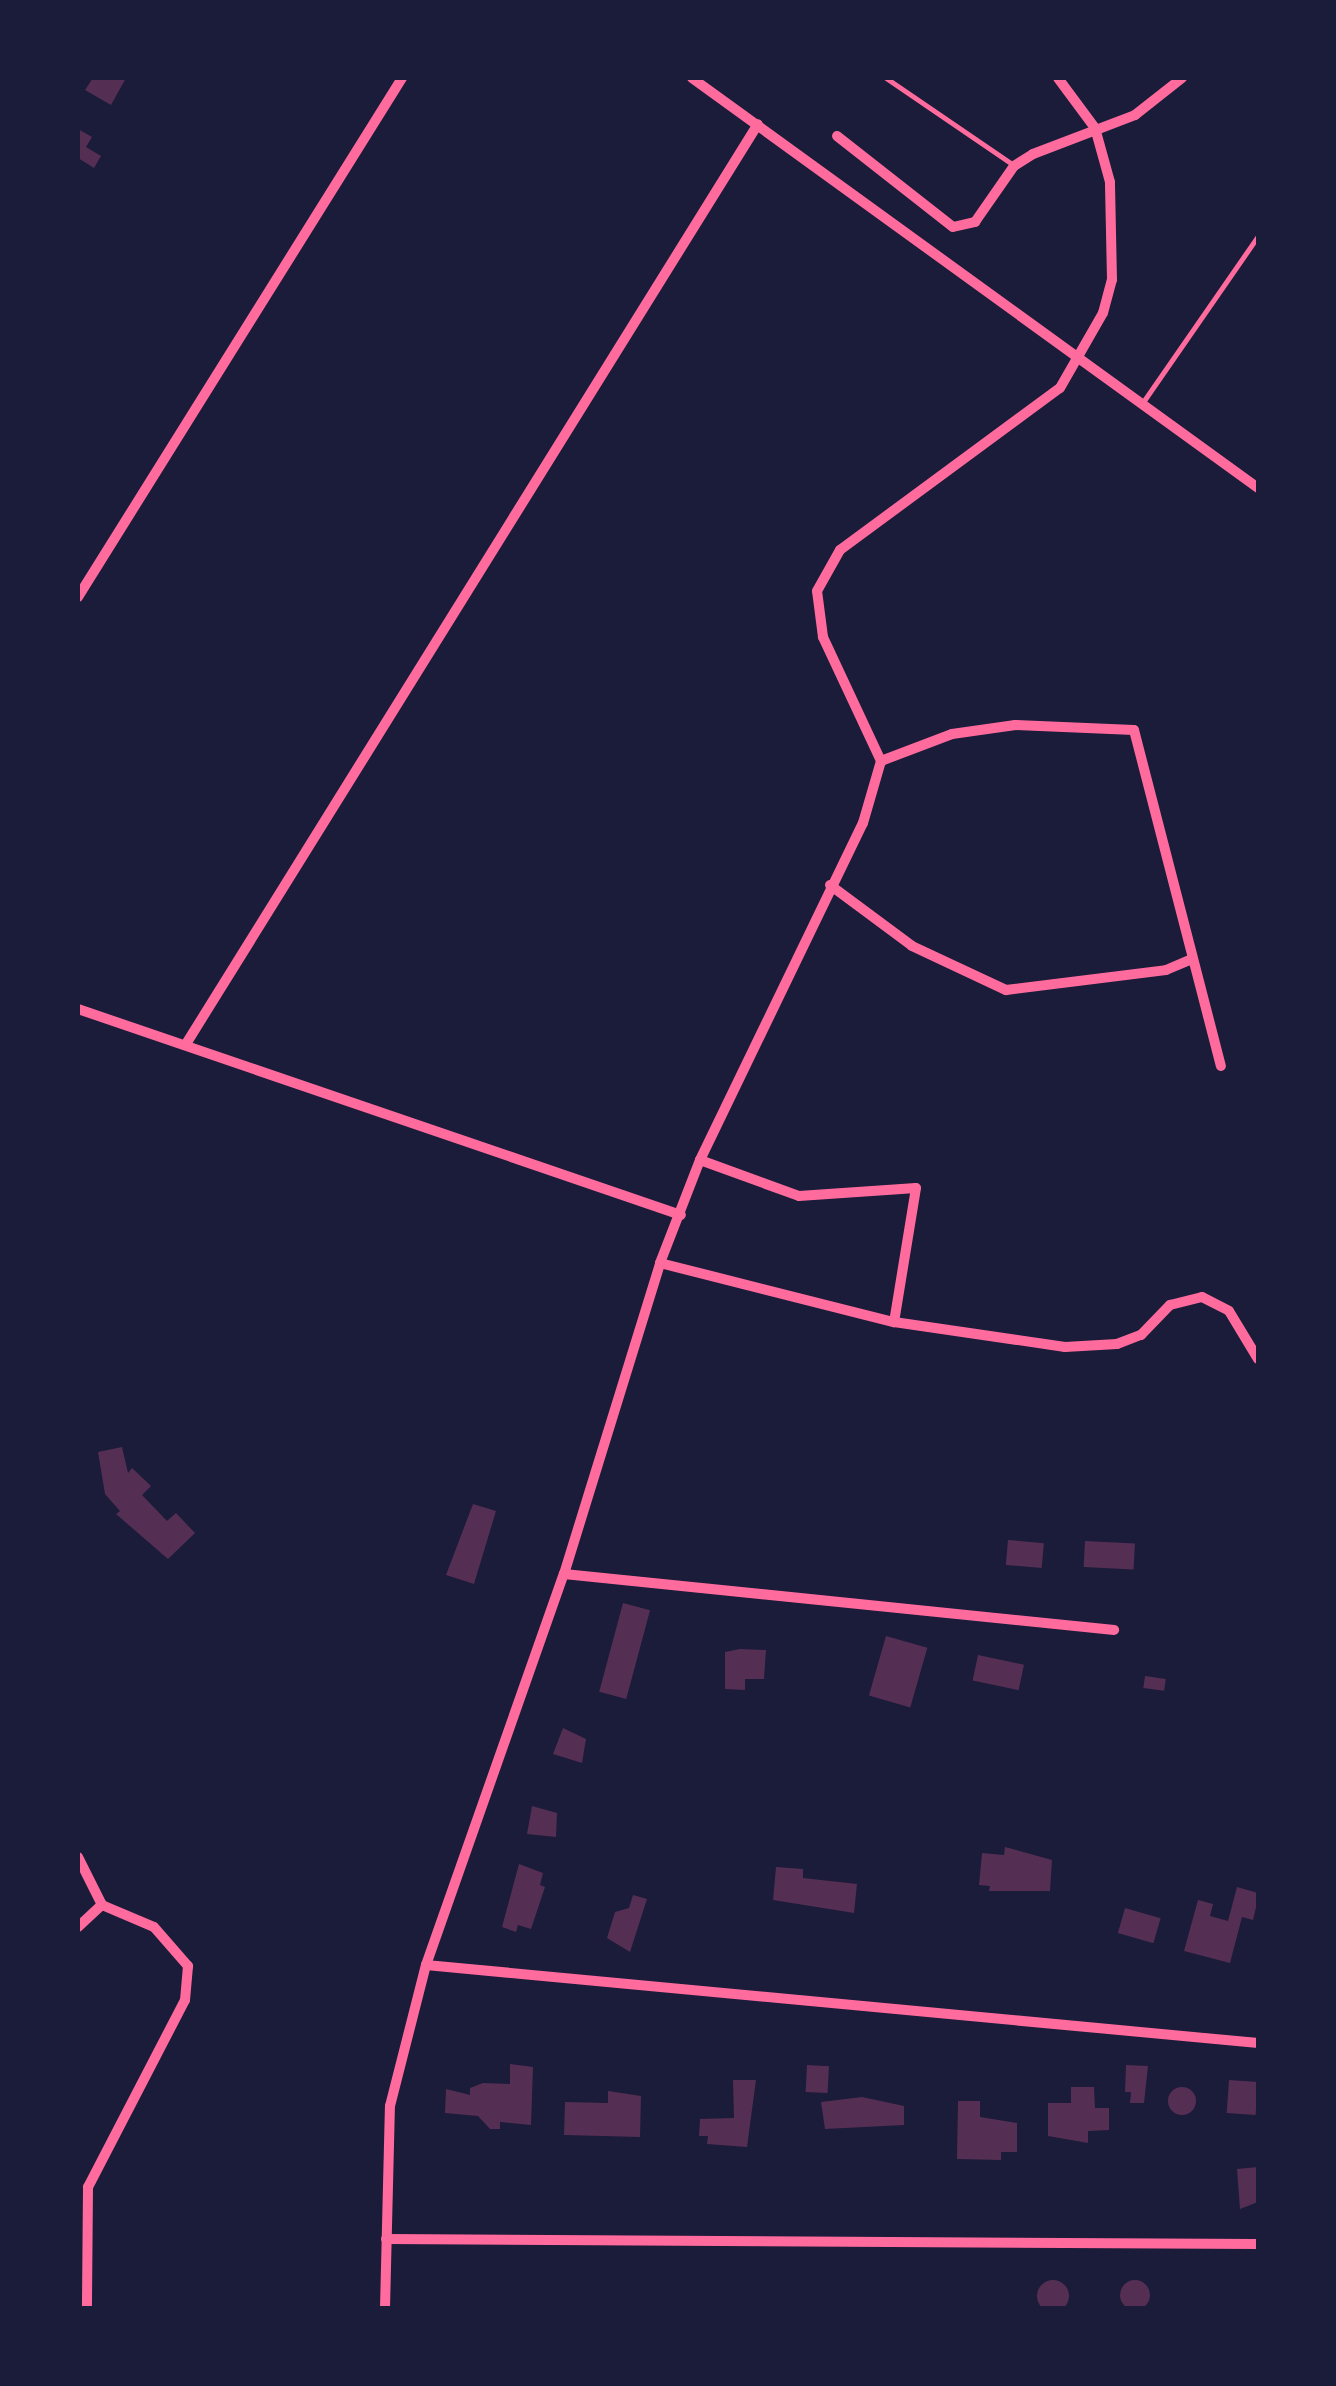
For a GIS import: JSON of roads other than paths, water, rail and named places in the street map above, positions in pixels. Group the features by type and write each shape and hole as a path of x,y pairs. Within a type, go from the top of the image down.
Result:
{"street":[{"path":"78,598 402,78"},
{"path":"692,78 1081,356 1258,488"},
{"path":"385,2308 390,2106 426,1965 564,1574 660,1263 682,1215 700,1160 863,822 881,761 823,637 817,591 840,550 1060,388 1081,356 1112,280 1110,182 1096,128 1058,78"},
{"path":"837,136 953,227 975,222 1014,166 1135,114 1182,78"},
{"path":"186,1044 758,124"},
{"path":"881,761 952,734 1014,725 1134,730 1190,960 1221,1066"},
{"path":"830,885 912,946 1006,990 1166,970 1190,960"},
{"path":"78,1009 682,1215"},
{"path":"700,1160 799,1196 916,1188 894,1322"},
{"path":"660,1263 894,1322 1065,1347 1117,1344 1142,1335 1170,1305 1202,1297 1228,1310 1258,1359"},
{"path":"564,1574 1114,1630"},
{"path":"78,1856 102,1905 154,1928 188,1966 185,2000 88,2187 87,2308"},
{"path":"78,1928 102,1905"},
{"path":"426,1965 1258,2042"},
{"path":"386,2239 1258,2244"}],"lane":[{"path":"886,78 1014,166"},
{"path":"1144,402 1258,236"}]}
